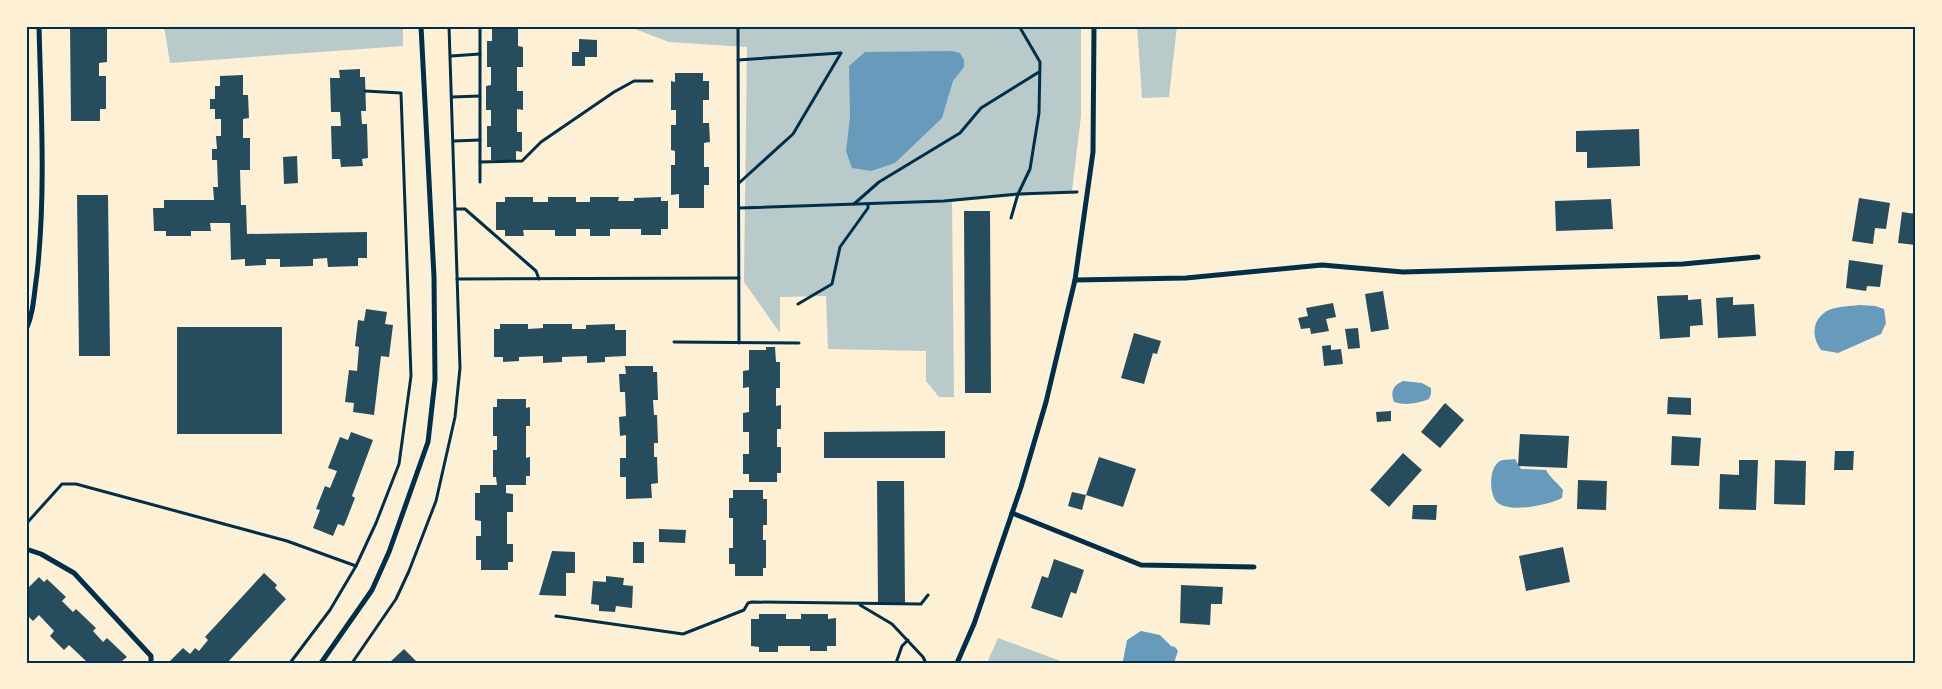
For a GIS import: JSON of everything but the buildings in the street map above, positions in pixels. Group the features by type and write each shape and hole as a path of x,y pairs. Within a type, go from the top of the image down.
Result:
{"street":[{"path":"26,330 31,319 39,252 43,183 39,26"},
{"path":"321,663 372,590 389,552 428,442 435,380 434,277 421,26"},
{"path":"957,663 974,624 1012,513 1046,402 1075,280 1093,152 1094,26"},
{"path":"1075,280 1186,278 1322,265 1412,272 1683,264 1758,257"},
{"path":"1012,513 1141,565 1254,567"},
{"path":"26,549 41,554 74,573 151,656 151,663"}],"path":[{"path":"480,26 480,182"},
{"path":"738,26 739,343"},
{"path":"908,26 914,26"},
{"path":"1011,218 1018,194 1030,169 1038,113 1040,72 1040,62 1019,26"},
{"path":"738,60 841,53 793,134 739,183"},
{"path":"450,56 480,54"},
{"path":"854,204 879,182 960,133 981,108 1040,72"},
{"path":"480,162 522,161 541,142 614,92 634,81 652,80"},
{"path":"290,663 330,610 356,566 376,523 399,464 411,376 401,93 365,92"},
{"path":"452,97 480,96"},
{"path":"454,141 480,140"},
{"path":"739,208 944,201 1018,194 1088,191"},
{"path":"798,304 832,284 840,247 868,208 868,204"},
{"path":"456,209 464,209 536,271 539,279"},
{"path":"457,279 739,278"},
{"path":"674,342 799,343"},
{"path":"26,524 62,484 76,484 287,541 356,566"},
{"path":"556,616 683,634 744,610 748,603 752,602 800,601 858,604 920,604 928,595"},
{"path":"858,604 892,624 908,640 926,663"},
{"path":"896,663 902,646 908,640"}],"shaded area":[{"path":"164,26 403,26 403,46 170,63"},
{"path":"627,26 1081,26 1081,116 1072,191 952,202 954,397 939,397 926,381 926,351 828,349 826,296 780,297 780,333 744,282 747,47 669,42"},
{"path":"1137,26 1177,26 1169,97 1142,98"},
{"path":"998,638 1066,663 987,663"}],"water":[{"path":"952,51 960,53 964,60 964,67 953,81 942,118 895,163 871,171 852,168 846,151 850,117 849,66 865,52"},
{"path":"1861,305 1884,309 1886,323 1881,334 1838,353 1821,350 1816,339 1815,328 1816,322 1823,313 1845,306"},
{"path":"1403,381 1422,383 1431,388 1429,399 1412,404 1394,402 1393,389"},
{"path":"1515,459 1521,469 1546,470 1563,490 1562,498 1548,503 1521,508 1504,506 1498,503 1493,494 1491,482 1493,470 1500,461"},
{"path":"1141,631 1160,635 1171,646 1175,647 1178,651 1174,663 1125,663 1123,661 1127,640"}]}
